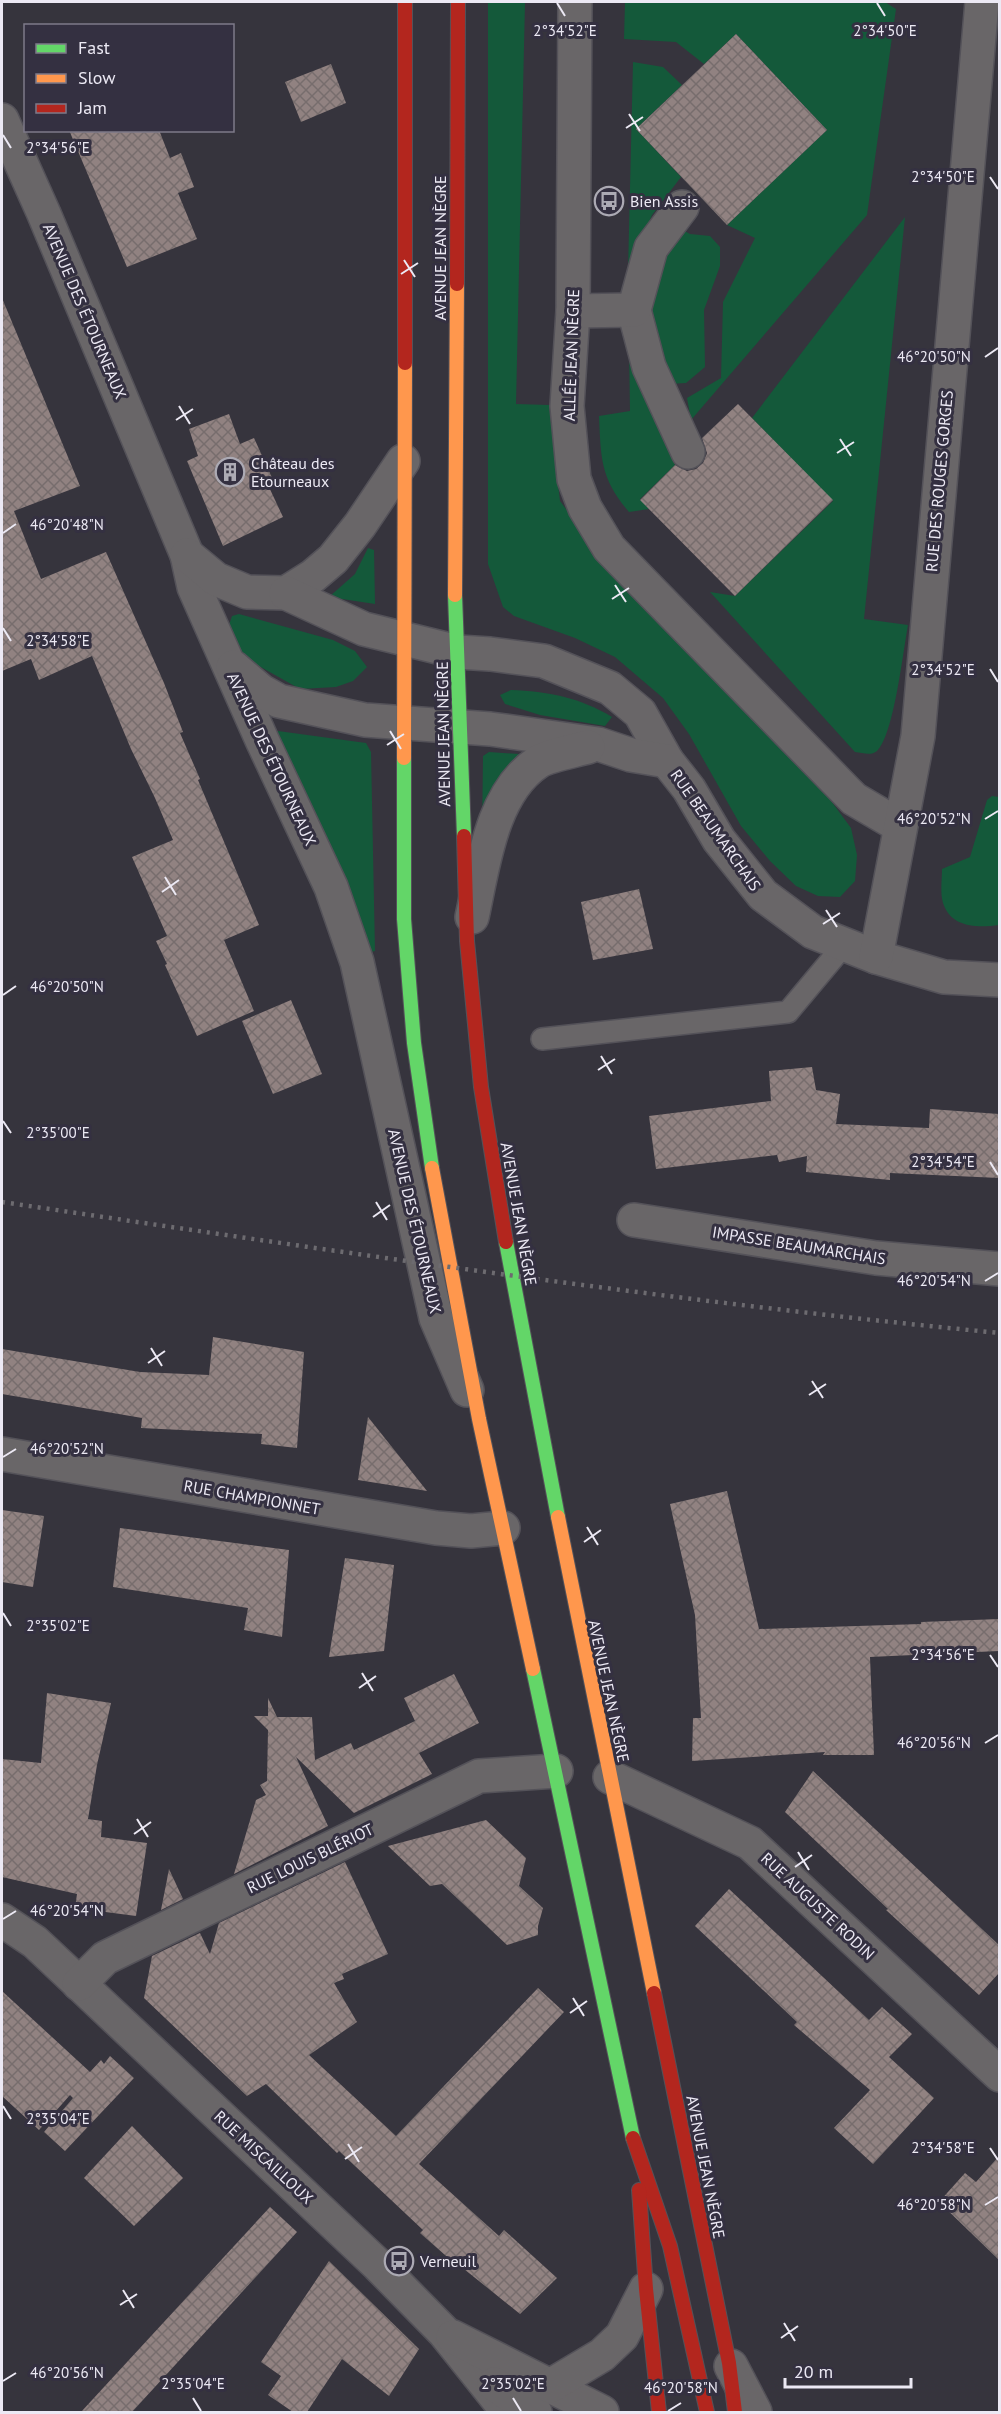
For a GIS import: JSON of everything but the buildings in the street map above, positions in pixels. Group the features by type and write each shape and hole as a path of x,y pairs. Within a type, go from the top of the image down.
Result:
{"main road":[{"path":"405,2 404,919 414,1043 432,1169 479,1419 635,2146 670,2246 707,2412"},
{"name":"AVENUE JEAN NÈGRE","path":"458,2 456,581 467,941 481,1087 506,1240 570,1582 729,2363 735,2412"},
{"path":"635,2146 646,2289 659,2412"}],"street":[{"name":"ALLÉE JEAN NÈGRE","path":"575,2 573,311 567,406 574,479 585,508 609,548 854,799 900,826"},
{"name":"RUE DES ROUGES GORGES","path":"876,957 918,736 982,2"},
{"name":"AVENUE DES ÉTOURNEAUX","path":"2,120 44,214 187,555 194,587 331,887 357,962 436,1318 479,1419"},
{"path":"682,207 651,248 634,310 649,367 688,452"},
{"path":"573,311 634,310"},
{"path":"187,555 216,579 247,592 286,593 313,576 333,559 360,525 404,461"},
{"name":"RUE BEAUMARCHAIS","path":"286,593 364,629 458,652 544,661 610,688 640,713 667,761 689,789 719,840 763,895 813,932 876,957 944,977 999,980"},
{"name":"RUE BEAUMARCHAIS","path":"228,664 261,691 279,701 365,720 490,729 598,744 631,755 667,761"},
{"path":"467,941 490,834 514,786 539,761 598,744"},
{"name":"IMPASSE BEAUMARCHAIS","path":"634,1220 876,1258 999,1269"},
{"name":"RUE CHAMPIONNET","path":"2,1454 436,1528 471,1531 503,1528"},
{"name":"RUE LOUIS BLÉRIOT","path":"79,1984 105,1958 479,1776 556,1771"},
{"name":"RUE AUGUSTE RODIN","path":"610,1777 750,1843 999,2075"},
{"name":"RUE MISCAILLOUX","path":"2,1920 35,1942 378,2265 444,2332 508,2412"},
{"path":"542,2399 602,2355 622,2336 646,2289"},
{"path":"444,2332 542,2399"},
{"path":"729,2363 755,2412"},
{"path":"475,2371 542,2399 602,2412"}],"lane":[{"path":"542,1039 788,1012 844,945"}],"green space":[{"path":"488,2 525,2 516,404 549,405 560,501 620,582 823,790 851,828 857,855 855,881 840,897 818,896 796,886 770,861 741,826 689,734 663,698 615,657 575,638 514,616 503,607 488,564"},
{"path":"625,2 885,2 896,9 867,215 691,420 687,398 721,378 723,302 755,238 727,225 827,130 736,34 704,64 676,42 624,39"},
{"path":"633,62 663,67 682,85 636,129 681,177 652,215 628,272"},
{"path":"905,217 864,619 908,625 897,692 888,728 877,751 867,754 855,752 710,592 735,596 833,501 752,418"},
{"path":"681,229 690,234 710,236 720,247 720,266 704,310 705,367 686,383 668,384 651,339 651,298 660,261"},
{"path":"629,345 642,385 675,465 640,499 649,509 629,512 619,500 607,478 600,444 599,416 630,411"},
{"path":"368,548 374,550 375,604 329,597 355,574"},
{"path":"239,614 333,640 355,651 367,667 353,681 336,687 300,689 248,660 232,641 228,628 232,616"},
{"path":"511,690 538,692 576,700 612,717 605,726 540,715 505,704 500,695"},
{"path":"278,731 366,743 371,752 375,951 364,954 274,737"},
{"path":"489,752 519,754 518,761 482,838 483,756"},
{"path":"992,796 999,797 999,925 974,926 959,922 947,911 942,895 942,869 970,857 987,800"}],"railway":[{"path":"2,1202 375,1257 625,1290 1000,1333"}],"traffic: fast":[{"path":"455,595 464,836"},
{"path":"404,758 404,919 414,1043 432,1168"},
{"path":"506,1242 558,1517"},
{"path":"533,1669 633,2138"}],"traffic: slow":[{"path":"455,595 457,284"},
{"path":"404,758 405,363"},
{"path":"432,1168 479,1419 533,1669"},
{"path":"558,1517 654,1993"}],"traffic: jam":[{"path":"405,2 405,363"},
{"path":"457,284 458,2"},
{"path":"464,836 467,941 481,1087 506,1242"},
{"path":"654,1993 729,2363 735,2412"},
{"path":"633,2138 670,2246 707,2412"},
{"path":"639,2190 646,2289 659,2412"}],"place":[{"name":"Bien Assis","path":"609,201"},
{"name":"Château des Etourneaux","path":"230,472"},
{"name":"Verneuil","path":"399,2261"}]}
